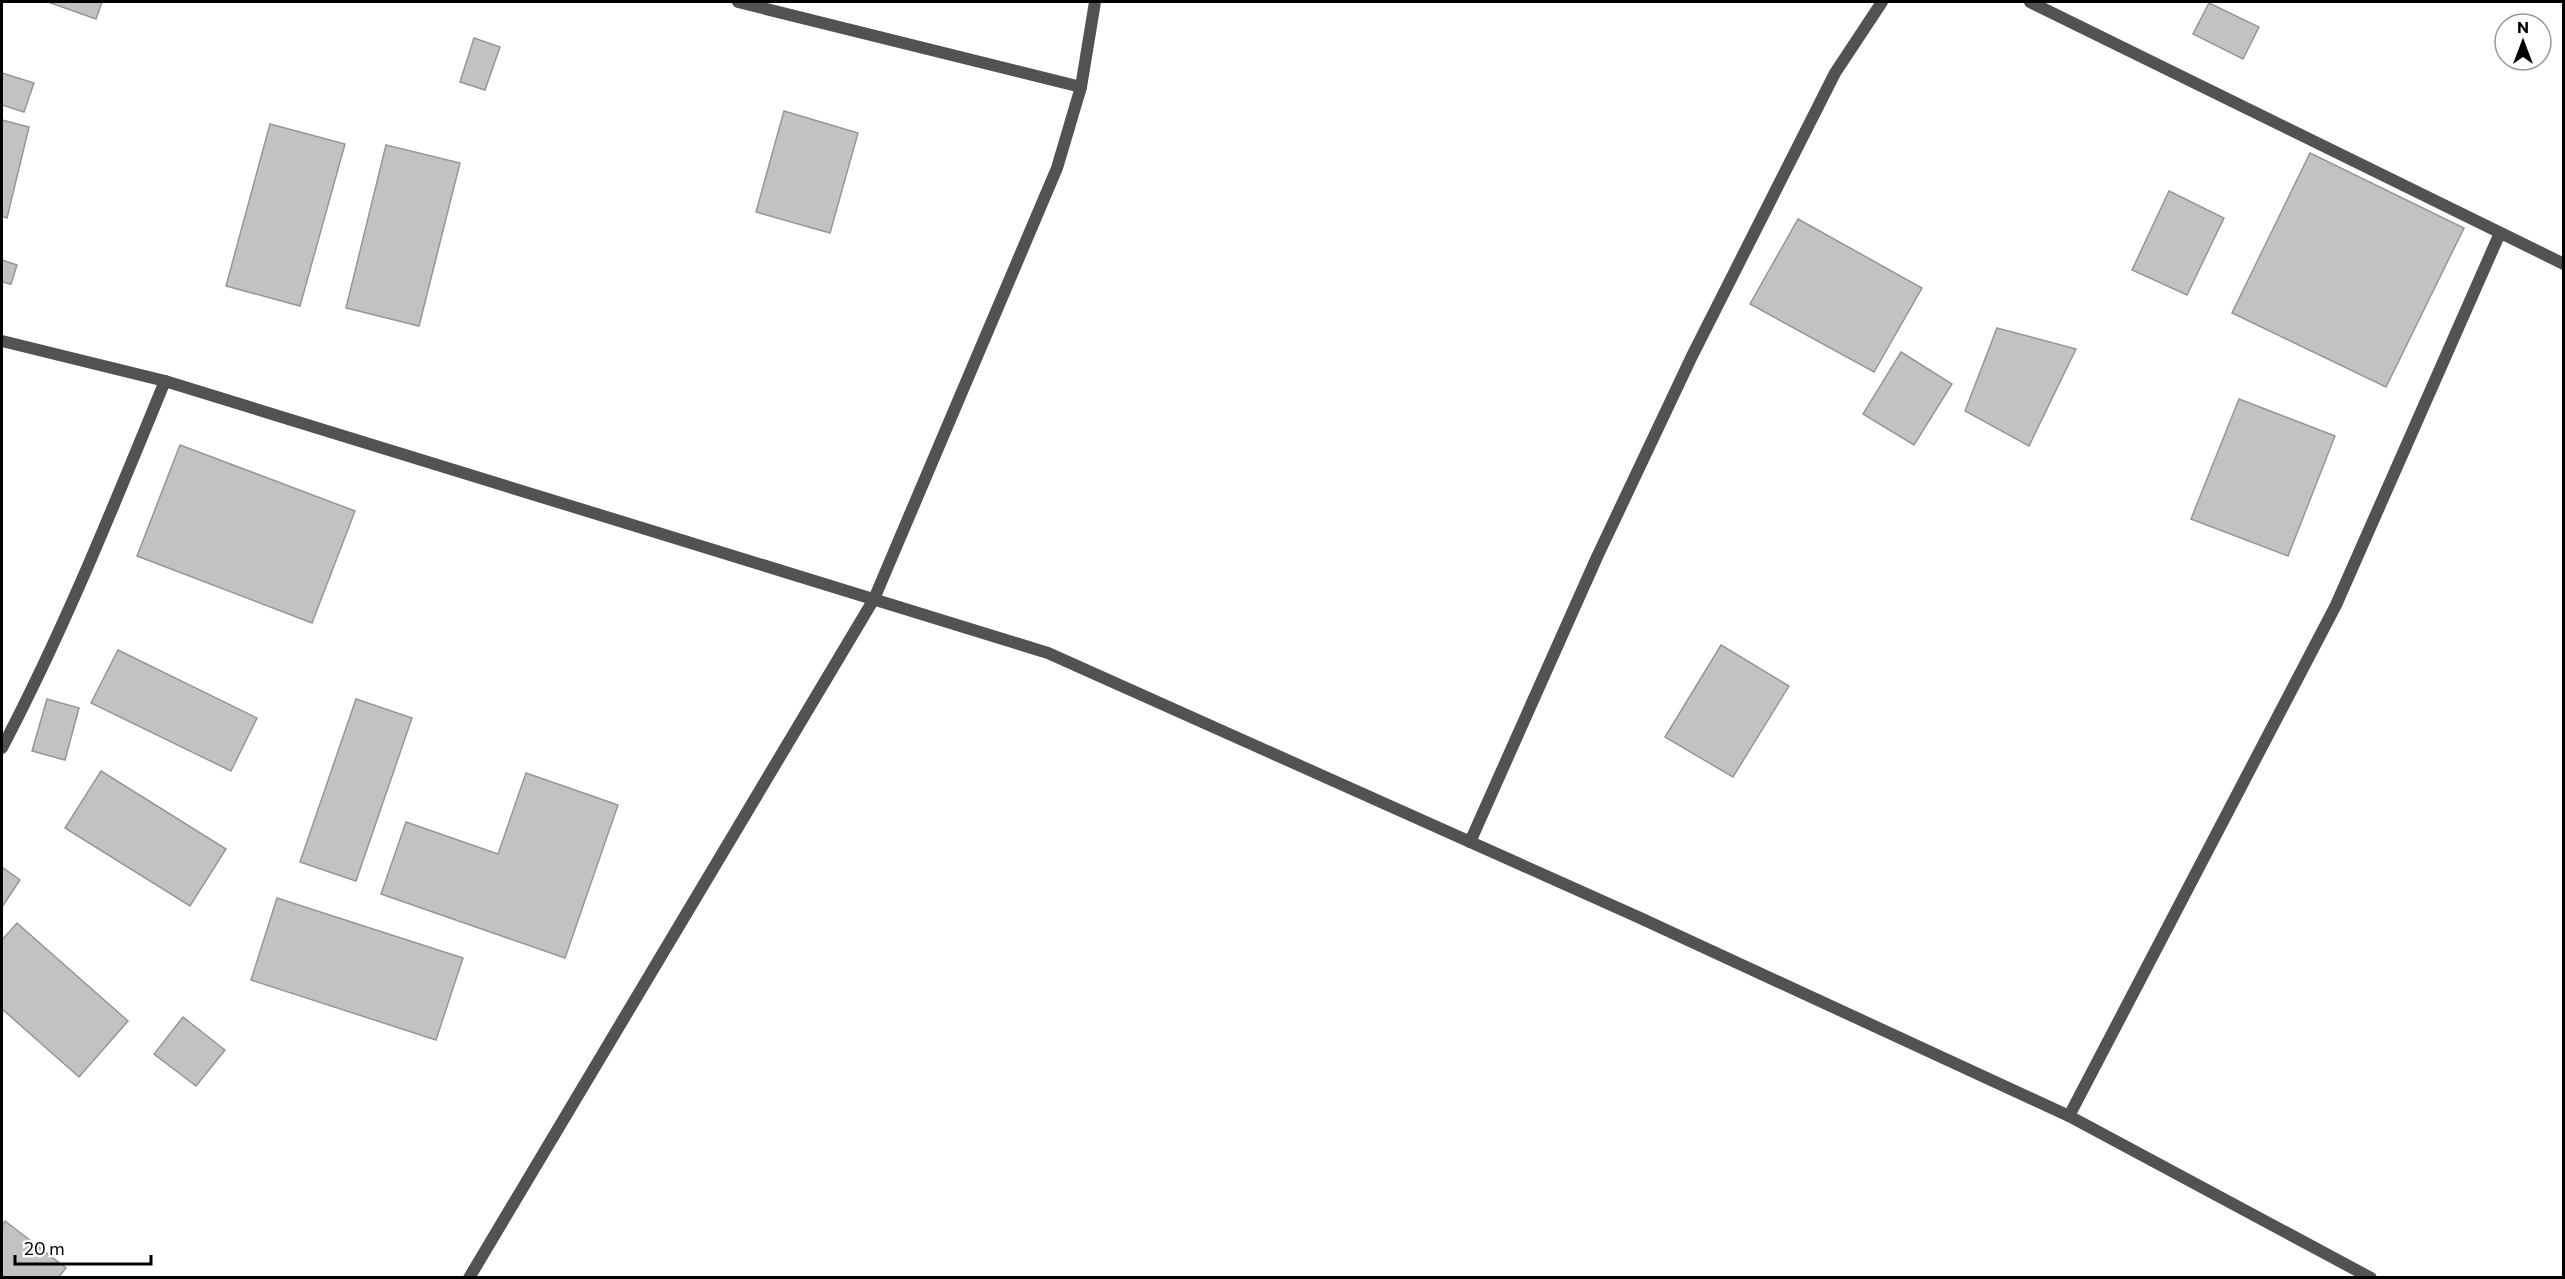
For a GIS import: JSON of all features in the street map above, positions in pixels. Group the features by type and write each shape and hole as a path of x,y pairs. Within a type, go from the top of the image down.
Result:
{"street":[{"path":"738,2 1081,87"},
{"path":"469,1278 874,599 1058,168 1081,87 1095,2"},
{"path":"1470,842 1592,568 1692,356 1835,73 1882,2"},
{"path":"2030,2 2564,264"},
{"path":"2069,1116 2336,605 2500,233"},
{"path":"2,341 165,381 1048,653 1470,842 2069,1116 2371,1278"},
{"path":"2,748 99,542 165,381"}],"building":[{"path":"48,2 102,2 96,19"},
{"path":"2209,3 2259,27 2243,59 2193,34"},
{"path":"474,38 500,47 485,90 460,82"},
{"path":"2,73 34,83 24,112 2,105"},
{"path":"784,111 858,133 830,233 756,212"},
{"path":"2,120 29,127 7,218 2,216"},
{"path":"270,124 345,144 300,306 226,286"},
{"path":"386,145 460,163 419,326 346,308"},
{"path":"2310,153 2464,228 2386,387 2232,313"},
{"path":"2169,191 2224,218 2187,295 2132,270"},
{"path":"1798,219 1922,288 1874,372 1750,304"},
{"path":"2,260 17,265 11,284 2,282"},
{"path":"1997,328 2076,349 2029,446 1965,411"},
{"path":"1901,352 1952,384 1914,445 1863,414"},
{"path":"2239,399 2335,436 2288,556 2191,519"},
{"path":"180,445 355,511 312,623 137,556"},
{"path":"1721,645 1789,686 1733,777 1665,737"},
{"path":"118,650 257,718 231,771 91,703"},
{"path":"47,699 79,708 65,760 32,751"},
{"path":"356,699 412,718 356,881 300,862"},
{"path":"101,771 226,849 190,906 65,828"},
{"path":"526,773 618,805 565,958 381,894 406,822 498,854"},
{"path":"2,867 20,880 2,907"},
{"path":"277,898 463,958 436,1040 251,980"},
{"path":"17,923 128,1021 79,1077 2,1009 2,940"},
{"path":"183,1017 225,1050 196,1086 154,1054"},
{"path":"5,1221 66,1268 58,1278 2,1278 2,1226"}]}
